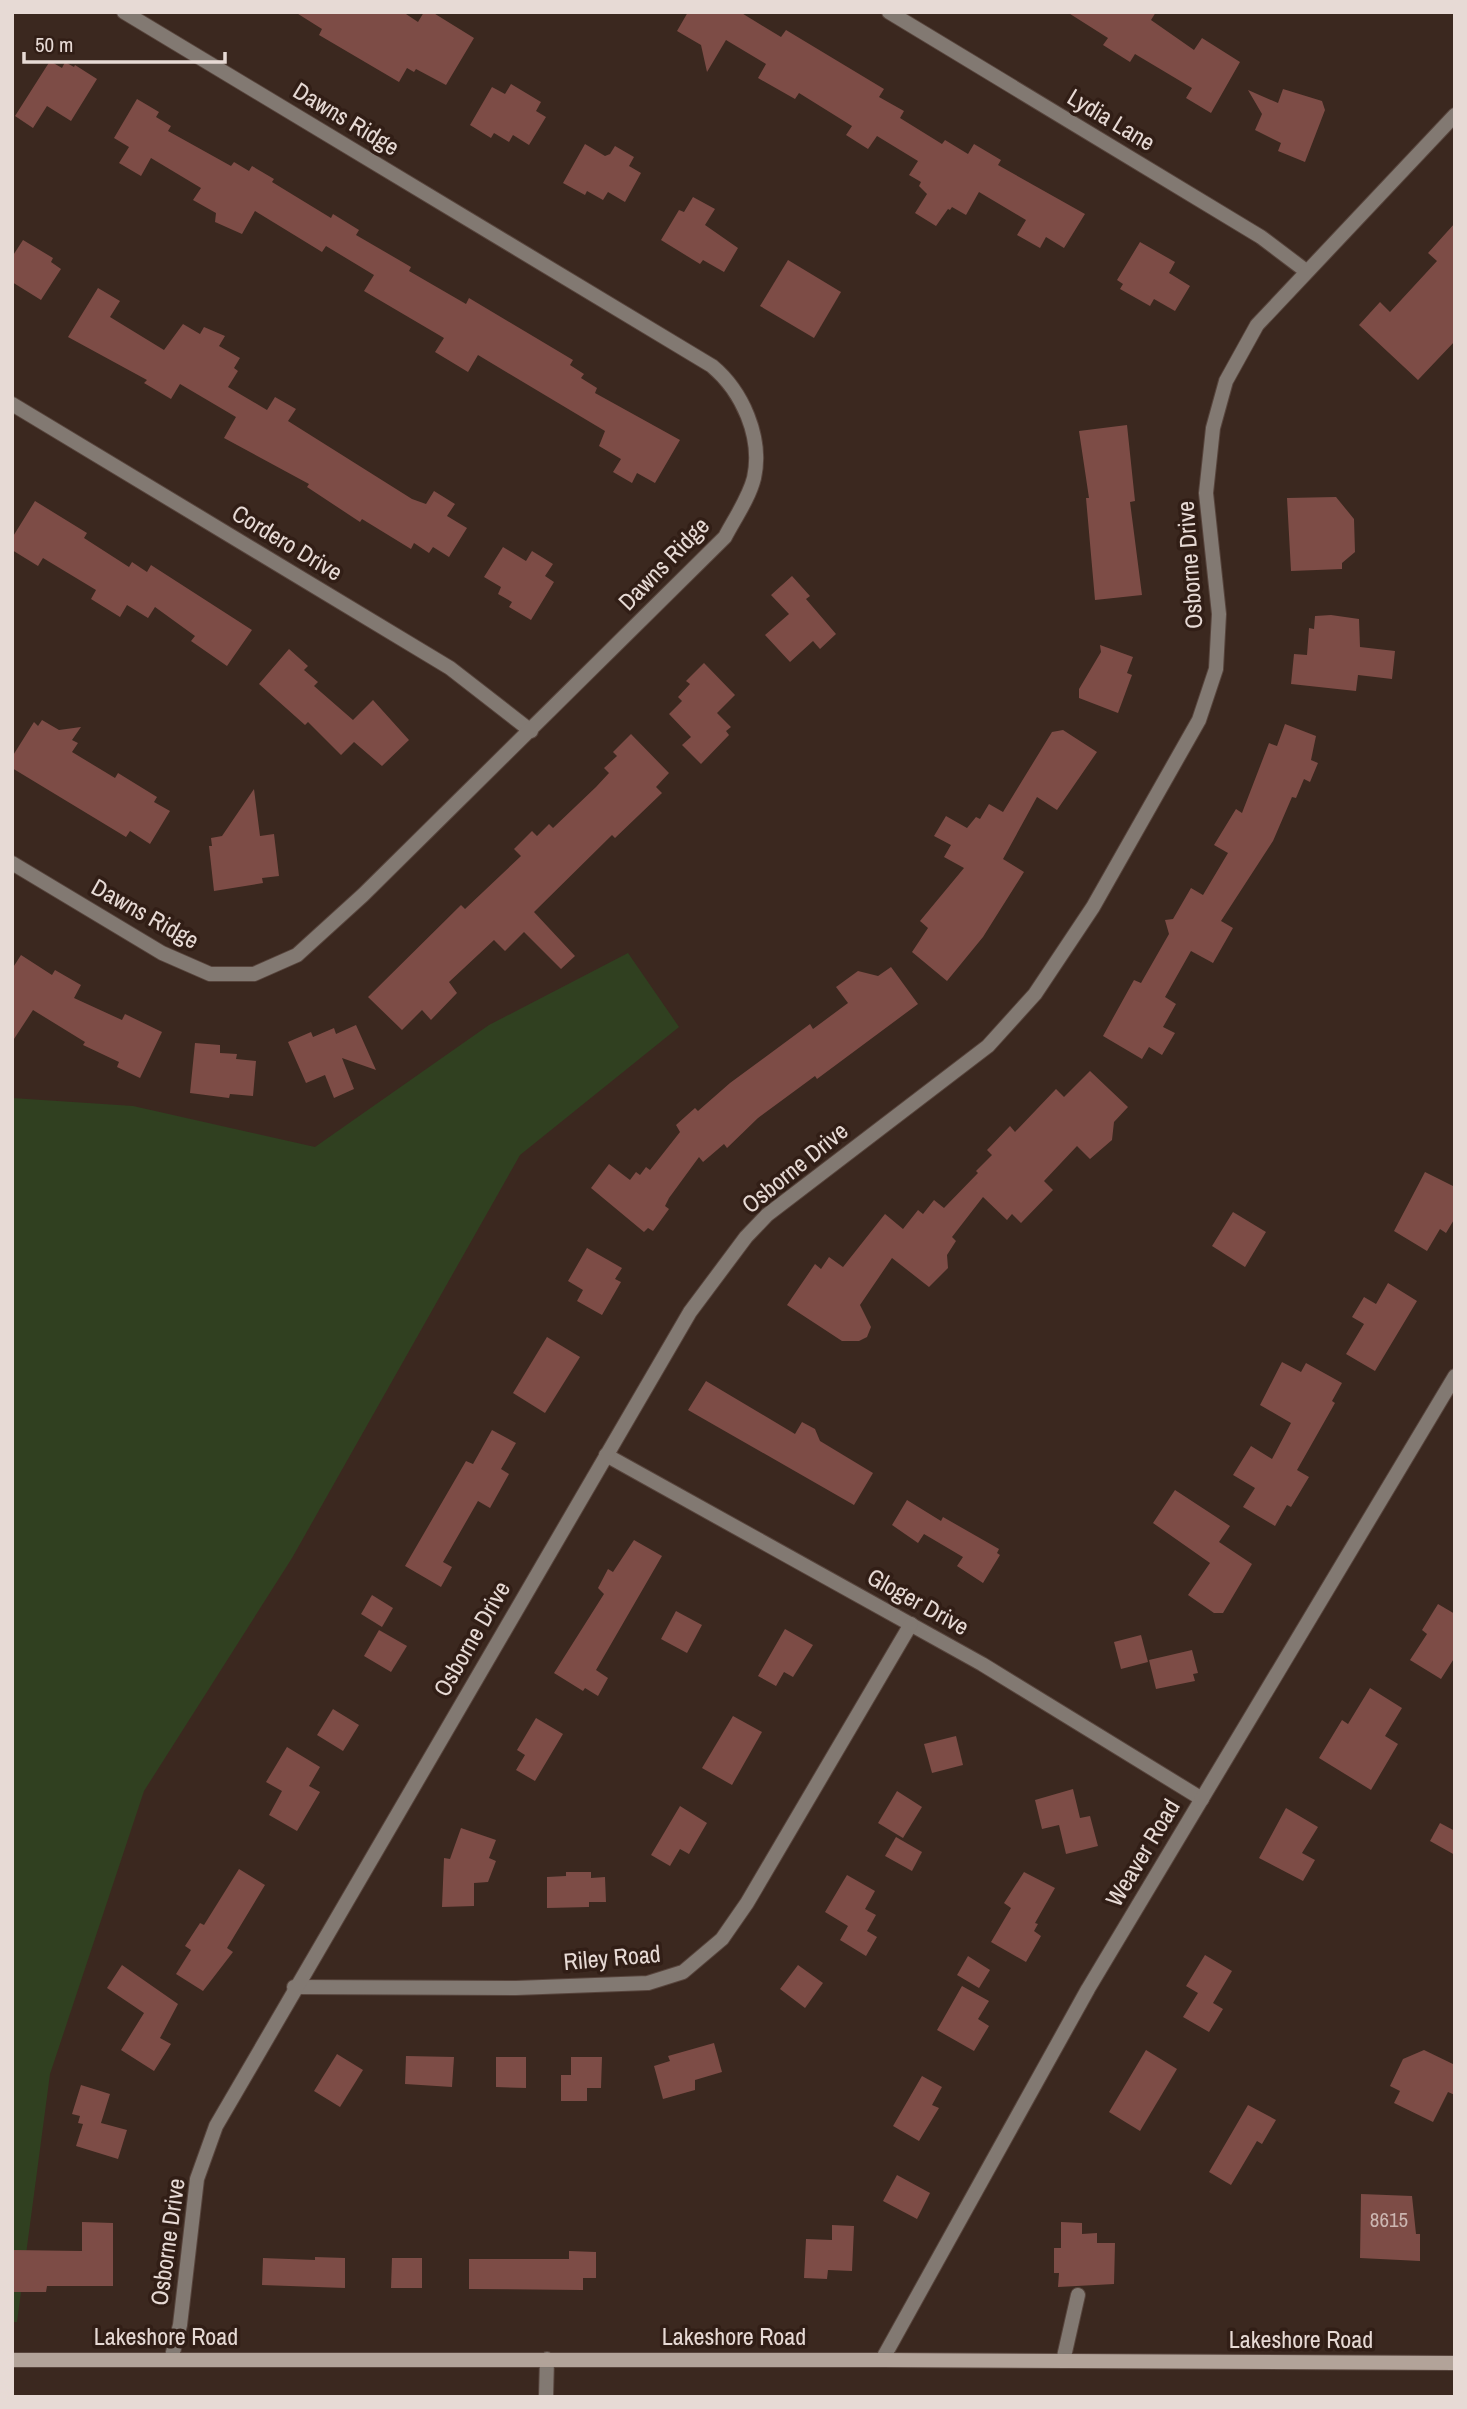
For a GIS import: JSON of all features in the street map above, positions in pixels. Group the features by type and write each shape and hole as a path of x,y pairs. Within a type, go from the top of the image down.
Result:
{"street":[{"name":"Dawns Ridge","path":"12,863 162,953 210,974 254,974 297,954 363,895 725,537 754,475 754,442 748,414 729,381 712,366 124,12"},
{"name":"Lydia Lane","path":"889,12 1261,237 1306,271"},
{"name":"Osborne Drive","path":"171,2360 180,2325 197,2179 216,2126 294,1987 690,1312 746,1237 767,1215 988,1046 1035,994 1093,907 1199,720 1216,669 1219,614 1206,493 1213,428 1226,382 1257,325 1455,115"},
{"name":"Cordero Drive","path":"12,404 450,668 531,731"},
{"name":"Weaver Road","path":"882,2360 1088,1989 1455,1376"},
{"name":"Gloger Drive","path":"606,1455 911,1624 1202,1799"},
{"name":"Riley Road","path":"294,1987 516,1988 648,1983 683,1972 722,1939 747,1903 911,1624"},
{"path":"1063,2361 1078,2295"},
{"name":"Lakeshore Road","path":"12,2360 547,2359 1455,2363"},
{"path":"546,2397 547,2359"}],"green space":[{"path":"628,953 679,1027 520,1155 292,1558 144,1791 50,2074 17,2322 12,2322 12,1098 133,1106 315,1147 489,1025"}],"building":[{"path":"295,12 403,12 418,22 424,12 432,12 474,38 446,85 416,69 414,72 407,68 399,82 319,35 322,29"},
{"path":"688,12 740,12 781,37 786,30 884,89 879,97 904,111 900,118 942,144 945,140 968,154 974,144 1001,160 998,165 1085,214 1064,248 1046,237 1040,248 1017,235 1026,220 979,192 966,215 952,207 936,226 915,213 927,194 919,186 921,182 909,175 918,161 877,136 868,149 846,135 852,126 799,93 795,99 758,78 766,64 726,40 707,72 701,45 677,31"},
{"path":"1067,12 1156,12 1151,20 1194,50 1202,38 1240,62 1211,113 1186,98 1192,88 1135,54 1130,62 1103,45 1108,38"},
{"path":"50,61 62,68 65,62 74,67 75,65 97,79 71,121 47,106 33,128 15,116"},
{"path":"511,84 541,102 536,111 546,117 529,145 513,135 509,142 494,133 491,138 470,125 492,87 505,94"},
{"path":"1283,89 1322,101 1325,110 1305,162 1278,151 1281,143 1255,130 1262,114 1248,90 1278,103"},
{"path":"137,99 159,112 156,117 171,126 168,131 231,166 234,162 249,171 252,166 274,179 272,182 331,218 333,214 359,230 356,235 411,267 409,271 466,304 469,298 573,360 570,365 584,374 581,378 597,388 595,393 680,440 655,483 637,473 632,483 613,472 621,459 599,446 605,431 478,355 468,372 435,352 444,338 364,291 374,275 326,246 322,252 255,211 242,234 215,222 216,213 193,200 201,188 151,158 141,176 119,163 129,147 114,138"},
{"path":"585,144 605,156 610,154 615,146 634,157 629,166 641,173 625,202 608,192 603,200 587,191 585,195 563,183"},
{"path":"693,197 715,209 705,225 738,248 724,272 703,260 700,264 661,240 679,210 684,212"},
{"path":"1455,223 1455,341 1418,380 1359,325 1380,302 1390,312 1437,261 1428,253"},
{"path":"23,240 53,258 51,262 61,269 41,300 12,282 12,257"},
{"path":"1140,242 1175,262 1169,273 1190,286 1175,311 1154,299 1150,306 1120,289 1123,284 1117,280"},
{"path":"788,260 841,292 814,338 760,306"},
{"path":"98,288 120,301 110,317 164,350 183,324 200,334 204,327 225,336 219,346 240,358 234,368 238,371 228,387 267,410 275,397 296,409 288,421 412,499 426,504 434,491 455,504 447,516 467,528 449,557 433,547 429,553 414,543 411,549 362,519 360,522 307,487 309,484 224,438 236,417 180,384 171,399 144,383 147,380 68,337"},
{"path":"1127,425 1135,501 1130,502 1142,595 1095,600 1086,498 1089,498 1079,431"},
{"path":"1336,497 1354,519 1355,552 1342,563 1342,569 1291,571 1287,498"},
{"path":"35,501 87,533 84,538 129,567 132,562 147,572 151,565 252,630 227,666 191,641 195,636 155,607 148,618 127,605 120,617 91,599 96,590 43,558 38,566 12,550 12,538"},
{"path":"503,547 526,561 532,551 553,564 545,576 554,582 531,620 509,607 512,602 498,594 501,587 484,577"},
{"path":"792,576 810,596 806,599 836,634 820,649 813,641 790,662 765,635 789,614 771,595"},
{"path":"1315,616 1359,619 1360,647 1395,651 1392,679 1358,675 1356,691 1291,684 1294,654 1307,655 1309,628 1314,629"},
{"path":"1100,645 1133,657 1127,673 1132,675 1118,713 1079,698 1079,689 1101,652"},
{"path":"289,649 308,666 304,670 318,682 314,686 353,720 373,700 409,740 382,766 354,742 341,755 308,722 305,725 259,684"},
{"path":"704,663 735,695 717,713 731,727 726,731 729,735 701,764 682,745 691,737 669,714 682,701 678,697 690,684 686,681"},
{"path":"42,720 59,730 81,727 72,740 78,743 72,752 115,778 118,773 157,797 154,802 170,811 150,844 130,831 126,837 12,768 12,757 34,722 38,726"},
{"path":"1285,724 1316,736 1311,760 1318,763 1310,782 1304,779 1296,798 1292,797 1273,841 1221,921 1233,928 1213,963 1191,951 1165,997 1176,1004 1163,1027 1175,1033 1162,1055 1149,1047 1142,1059 1103,1036 1134,980 1141,983 1169,934 1165,920 1173,919 1191,888 1203,895 1228,853 1214,845 1236,809 1242,813 1269,743 1277,746"},
{"path":"1063,730 1097,752 1057,810 1037,797 1003,859 1024,872 983,937 947,981 912,952 928,928 920,921 964,868 944,857 951,845 934,836 946,816 967,828 976,817 980,819 989,804 1003,812 1052,732"},
{"path":"631,734 669,773 656,787 662,793 615,838 612,835 534,912 575,956 561,969 524,932 505,951 494,940 449,982 457,993 431,1020 422,1010 402,1030 368,997 461,905 465,909 521,856 514,849 532,831 537,836 549,824 553,828 596,787 609,773 604,768 617,756 613,752"},
{"path":"254,789 260,836 274,834 279,876 262,878 263,883 214,891 209,846 212,846 211,838 222,836"},
{"path":"21,955 52,975 55,970 81,985 74,998 122,1020 125,1014 162,1032 140,1078 117,1067 119,1062 83,1045 85,1042 33,1010 12,1042 12,969"},
{"path":"891,967 918,1004 817,1079 815,1076 758,1118 727,1148 724,1144 703,1162 699,1157 669,1198 665,1206 669,1209 653,1231 648,1228 644,1232 591,1188 609,1164 630,1180 636,1172 640,1175 646,1167 650,1170 680,1132 676,1125 695,1108 698,1111 730,1083 810,1024 813,1029 848,1003 836,987 858,971 878,976"},
{"path":"356,1025 376,1070 342,1058 354,1089 334,1098 325,1075 306,1083 288,1042 311,1032 313,1037 334,1028 336,1034"},
{"path":"195,1043 220,1045 220,1053 237,1054 236,1059 256,1061 253,1096 230,1094 229,1098 190,1093"},
{"path":"1090,1071 1128,1107 1114,1122 1112,1140 1090,1159 1077,1146 1044,1181 1053,1190 1021,1223 1012,1214 1007,1220 983,1197 952,1237 956,1241 947,1255 948,1268 929,1287 892,1258 860,1305 871,1327 867,1337 859,1341 842,1341 787,1305 815,1264 821,1269 829,1257 843,1267 885,1214 903,1229 918,1210 923,1214 934,1200 944,1208 978,1173 976,1171 992,1155 987,1150 1010,1126 1015,1132 1056,1089 1064,1097"},
{"path":"1425,1172 1455,1187 1455,1218 1446,1233 1440,1229 1427,1251 1394,1231"},
{"path":"1233,1212 1266,1232 1245,1267 1212,1246"},
{"path":"587,1248 622,1268 615,1279 621,1282 602,1315 577,1301 583,1290 568,1281"},
{"path":"1388,1283 1417,1301 1375,1371 1346,1354 1364,1324 1352,1317 1364,1297 1376,1304"},
{"path":"547,1337 580,1357 545,1413 513,1393"},
{"path":"1282,1362 1301,1372 1306,1363 1342,1383 1332,1401 1335,1403 1297,1470 1309,1477 1291,1507 1287,1505 1275,1526 1243,1507 1255,1488 1233,1475 1251,1446 1272,1459 1291,1423 1260,1405"},
{"path":"706,1381 795,1434 802,1422 815,1429 820,1441 873,1473 854,1505 688,1410"},
{"path":"492,1430 516,1443 501,1469 509,1474 490,1508 478,1501 443,1562 452,1567 441,1587 405,1566 466,1461 473,1464"},
{"path":"1175,1490 1230,1526 1219,1542 1252,1564 1223,1613 1214,1613 1188,1595 1210,1563 1153,1523"},
{"path":"907,1500 941,1521 943,1517 999,1549 997,1553 1000,1555 983,1583 957,1566 963,1557 924,1534 918,1543 892,1525"},
{"path":"634,1540 662,1556 596,1670 608,1678 598,1696 585,1688 583,1691 554,1673 604,1594 598,1588 608,1569 613,1572"},
{"path":"372,1595 393,1608 382,1627 361,1614"},
{"path":"1438,1604 1455,1614 1455,1657 1441,1679 1410,1660 1427,1634 1422,1630"},
{"path":"676,1611 702,1625 687,1653 661,1639"},
{"path":"785,1629 813,1645 793,1677 784,1672 776,1686 758,1676"},
{"path":"379,1630 407,1646 391,1672 364,1656"},
{"path":"1141,1635 1148,1662 1121,1669 1114,1642"},
{"path":"1192,1650 1198,1673 1193,1674 1195,1681 1156,1689 1149,1660"},
{"path":"1370,1688 1402,1708 1385,1736 1398,1744 1371,1790 1319,1758 1342,1720 1348,1724"},
{"path":"333,1709 359,1725 343,1751 317,1735"},
{"path":"733,1716 762,1732 732,1785 702,1768"},
{"path":"536,1718 563,1734 535,1781 516,1770 525,1755 517,1750"},
{"path":"956,1736 963,1765 932,1773 924,1744"},
{"path":"287,1747 320,1767 309,1786 320,1792 297,1831 269,1815 282,1791 266,1782"},
{"path":"1073,1789 1080,1818 1090,1816 1098,1846 1066,1854 1059,1825 1042,1829 1035,1800"},
{"path":"897,1791 922,1807 903,1838 878,1823"},
{"path":"680,1806 707,1823 689,1854 680,1849 670,1866 651,1855"},
{"path":"1286,1808 1318,1827 1302,1853 1315,1860 1303,1881 1259,1858"},
{"path":"1440,1823 1455,1831 1455,1855 1430,1841"},
{"path":"461,1828 496,1840 489,1858 496,1861 488,1882 474,1883 474,1906 442,1907 444,1858 450,1859"},
{"path":"896,1837 922,1852 912,1871 885,1856"},
{"path":"239,1869 265,1885 227,1948 233,1952 203,1991 176,1974 191,1950 185,1946 200,1923 204,1925"},
{"path":"566,1872 591,1872 591,1878 605,1877 606,1902 589,1902 589,1907 547,1908 547,1877 566,1876"},
{"path":"1024,1872 1055,1888 1035,1923 1038,1924 1034,1931 1041,1936 1026,1962 991,1942 1011,1908 1004,1903"},
{"path":"847,1875 875,1891 865,1909 876,1915 867,1931 877,1937 866,1956 840,1940 848,1926 825,1912"},
{"path":"1205,1955 1232,1971 1213,2003 1223,2009 1209,2032 1183,2017 1198,1993 1186,1986"},
{"path":"968,1956 990,1970 979,1988 957,1975"},
{"path":"122,1965 178,2004 160,2038 171,2044 154,2071 121,2050 144,2013 107,1988"},
{"path":"798,1965 823,1983 805,2008 780,1989"},
{"path":"962,1986 989,2001 978,2019 989,2026 974,2051 937,2030"},
{"path":"714,2043 722,2072 695,2080 695,2090 663,2099 654,2066 670,2061 668,2056"},
{"path":"1146,2050 1177,2069 1140,2131 1109,2112"},
{"path":"1424,2050 1455,2065 1455,2095 1448,2092 1433,2122 1394,2103 1400,2091 1390,2086 1403,2059"},
{"path":"337,2054 363,2070 340,2107 314,2091"},
{"path":"406,2056 454,2057 452,2087 405,2084"},
{"path":"496,2057 526,2057 526,2088 496,2087"},
{"path":"571,2057 602,2057 601,2088 587,2088 587,2101 561,2101 561,2075 571,2075"},
{"path":"922,2076 942,2087 932,2105 939,2108 919,2141 893,2126"},
{"path":"81,2085 110,2094 101,2123 127,2130 118,2159 76,2146 83,2124 78,2123 80,2116 72,2114"},
{"path":"1248,2105 1276,2120 1262,2144 1257,2141 1231,2185 1209,2172"},
{"path":"897,2175 930,2193 917,2219 883,2201"},
{"path":"1361,2194 1412,2196 1416,2234 1420,2234 1420,2261 1360,2258"},
{"path":"82,2222 113,2223 113,2286 47,2286 46,2292 12,2292 12,2250 82,2251"},
{"path":"1061,2222 1082,2223 1082,2234 1097,2233 1097,2243 1115,2243 1114,2284 1058,2287 1059,2273 1054,2273 1054,2248 1061,2248"},
{"path":"832,2225 854,2226 852,2271 828,2270 827,2279 804,2278 806,2239 832,2240"},
{"path":"569,2251 596,2252 596,2278 583,2278 583,2290 469,2289 469,2259 569,2259"},
{"path":"315,2257 345,2258 345,2288 262,2285 263,2258 315,2260"},
{"path":"392,2258 422,2258 422,2288 391,2288"}]}
